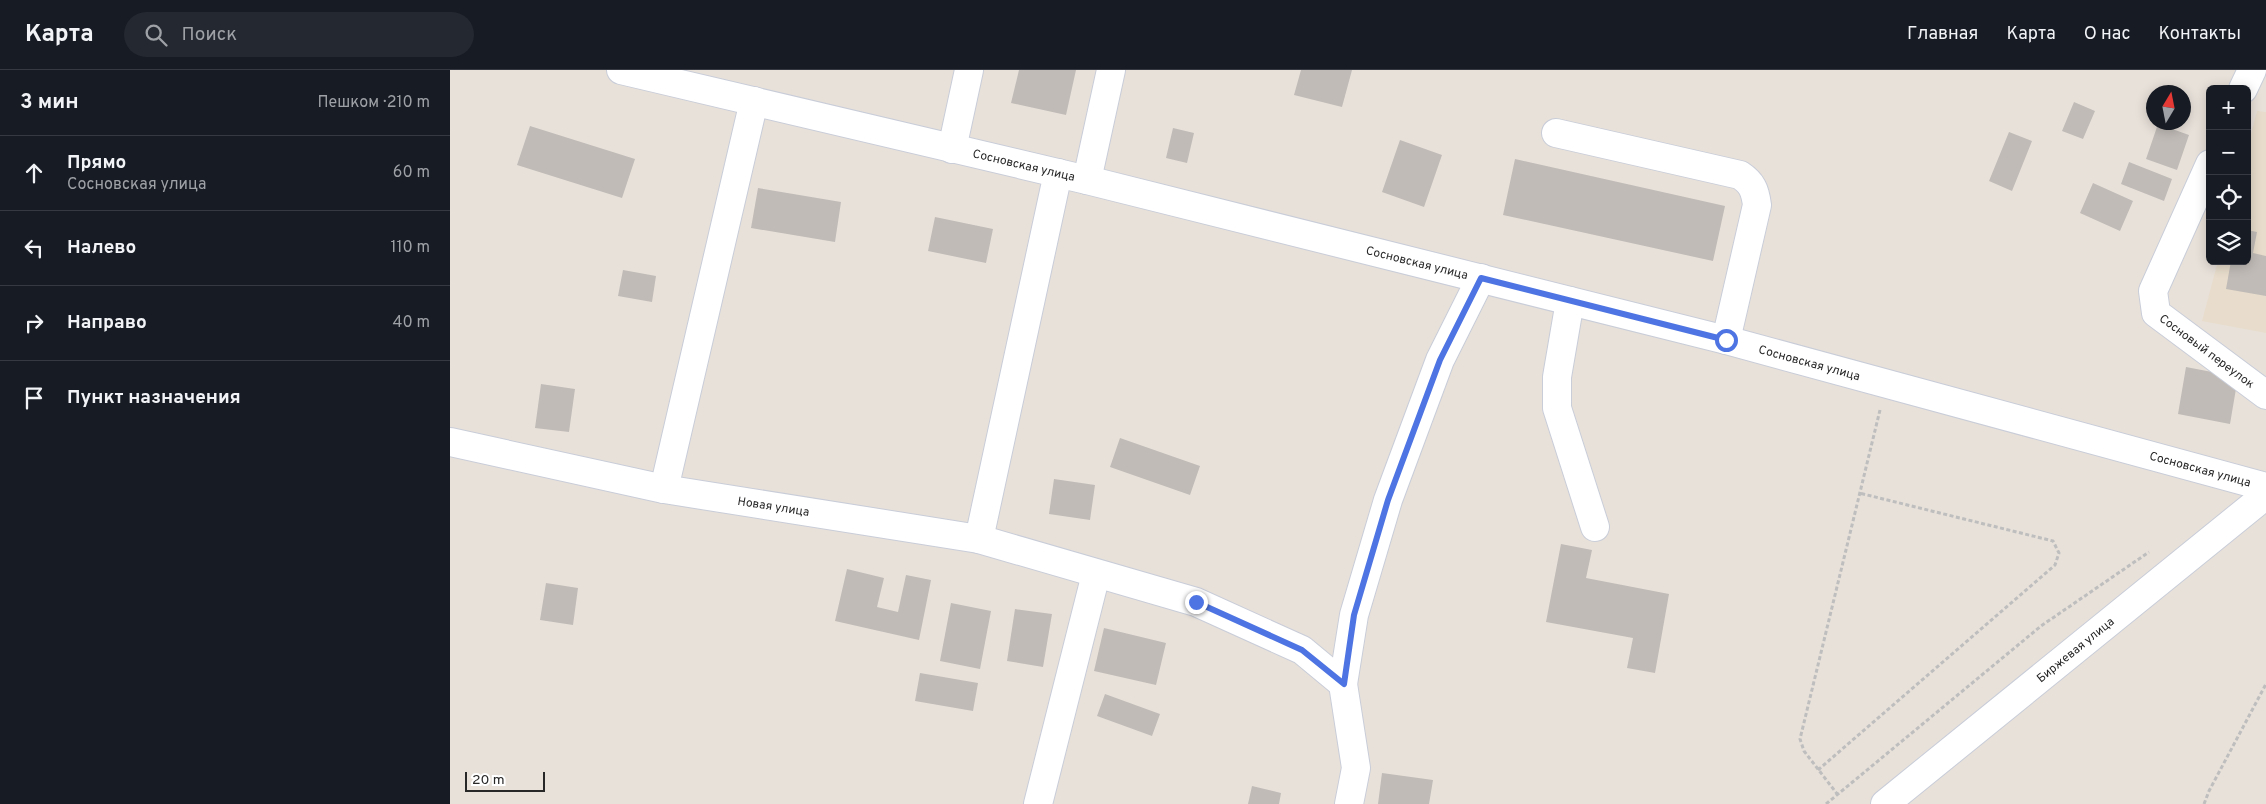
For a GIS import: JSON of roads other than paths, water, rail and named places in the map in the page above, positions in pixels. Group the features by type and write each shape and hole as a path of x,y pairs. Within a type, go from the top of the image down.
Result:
{"street":[{"name":"Сосновская улица","path":"621,70 1087,180 1726,340 2266,488"},
{"path":"952,148 970,70"},
{"path":"1087,180 1111,70"},
{"path":"2245,85 2252,70"},
{"path":"664,489 754,101"},
{"path":"1556,133 1740,175 1750,182 1756,192 1757,205 1726,340"},
{"path":"979,539 1058,173"},
{"name":"Сосновый переулок","path":"2206,173 2153,291 2156,312 2266,395"},
{"path":"1349,804 1356,768 1344,684 1354,615 1388,500 1440,360 1481,278"},
{"path":"1570,301 1557,377 1557,408 1595,527"},
{"name":"Новая улица","path":"450,442 664,489 979,539 1196,602 1302,650 1344,684"},
{"name":"Биржевая улица","path":"1885,804 2266,495"},
{"path":"1038,804 1096,574"}]}
